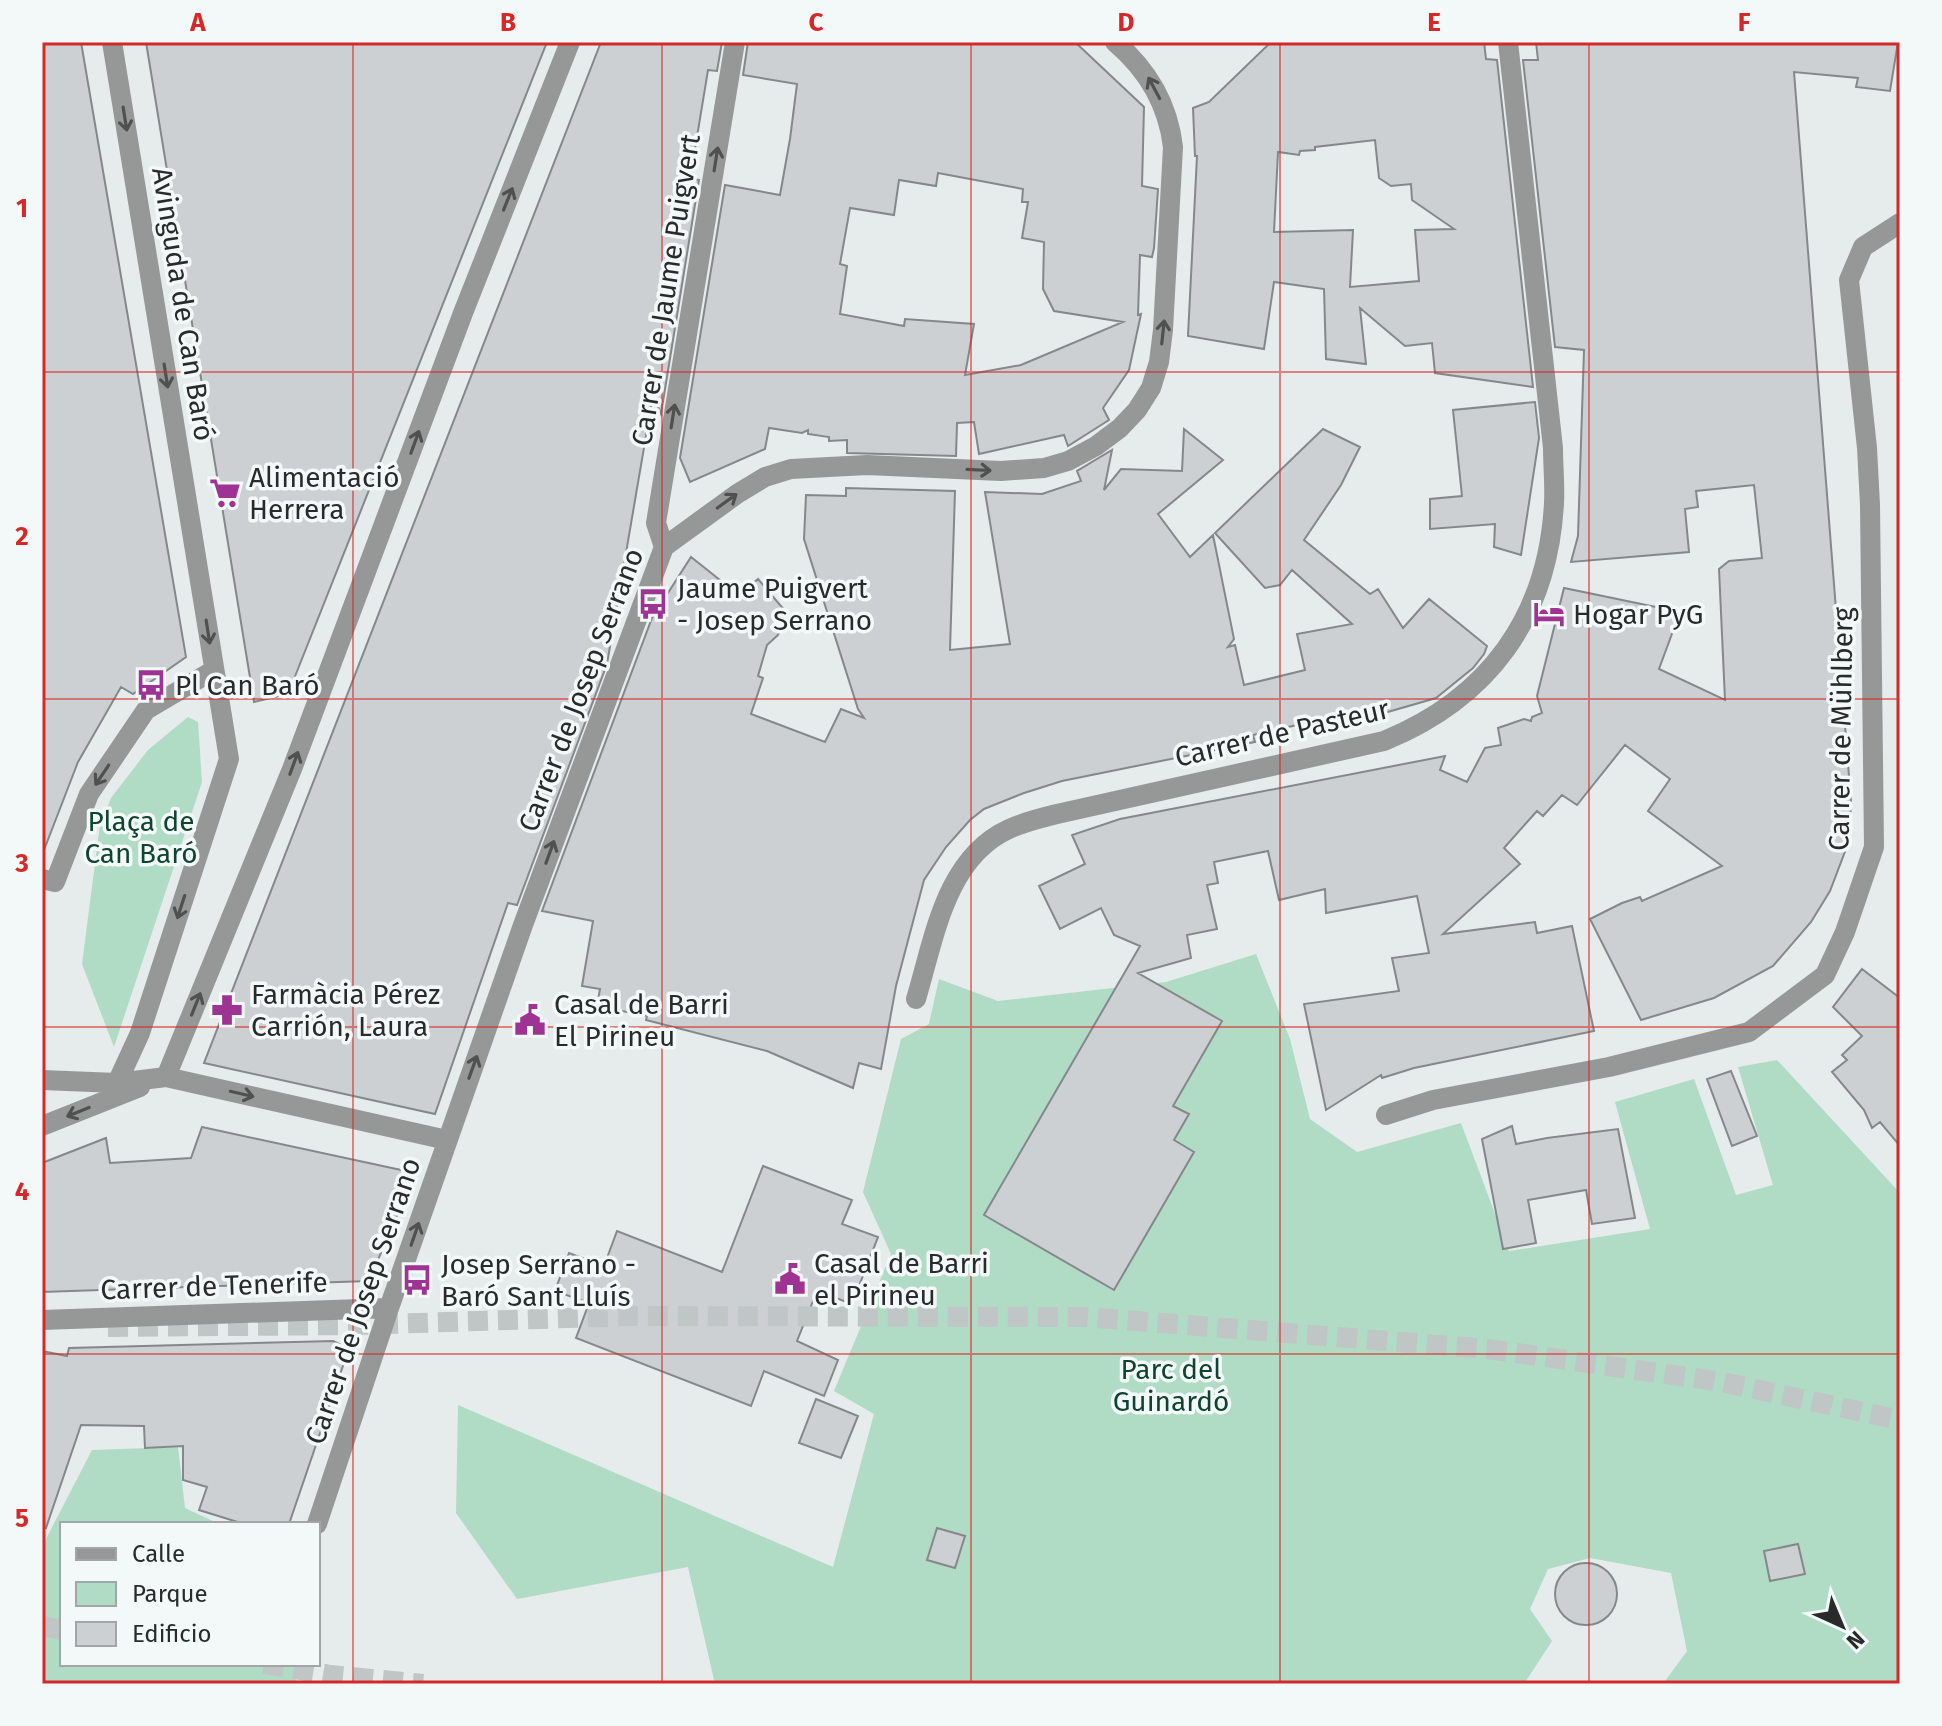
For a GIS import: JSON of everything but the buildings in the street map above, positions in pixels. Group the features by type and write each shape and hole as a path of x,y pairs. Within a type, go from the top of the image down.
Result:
{"street":[{"name":"Avinguda de Can Baró","path":"112,42 214,670"},
{"path":"42,1126 166,1077 273,816 463,313 570,42"},
{"name":"Carrer de Jaume Puigvert","path":"664,547 656,523 735,42"},
{"name":"Carrer de Josep Serrano","path":"318,1522 528,910 664,547 737,494 765,477 791,469 867,465 1001,471 1044,468 1068,461 1120,428 1137,410 1151,388 1159,362 1163,330 1172,162 1171,124 1144,71 1115,42"},
{"name":"Carrer de Pasteur","path":"916,999 946,899 961,872 990,840 1009,829 1057,814 1384,741 1416,728 1443,712 1491,670 1513,642 1542,577 1554,503 1553,448 1508,42"},
{"name":"Carrer de Mühlberg","path":"1386,1115 1433,1100 1609,1067 1749,1032 1825,975 1845,932 1874,847 1870,505 1849,280 1863,247 1900,223"},
{"path":"48,881 89,794 146,710 214,670 229,759 140,1033 117,1083"},
{"path":"42,1080 117,1083 166,1077 447,1140"},
{"name":"Carrer de Tenerife","path":"42,1320 389,1308"}],"green space":[{"name":"Plaça de Can Baró","path":"188,717 198,722 202,782 114,1047 82,964 100,825 111,798 148,750"},
{"name":"Parc del Guinardó","path":"1256,954 1290,1039 1310,1119 1357,1152 1461,1123 1509,1251 1650,1229 1615,1102 1694,1079 1736,1195 1773,1185 1738,1067 1777,1060 1900,1193 1898,1684 1663,1684 1687,1651 1671,1573 1590,1558 1548,1569 1530,1609 1552,1641 1524,1684 715,1684 688,1567 517,1599 456,1513 458,1405 833,1567 874,1414 834,1391 891,1254 863,1192 901,1039 929,1024 939,979 998,1001 1166,982"},
{"path":"178,1447 185,1508 215,1522 60,1522 60,1666 293,1666 297,1684 42,1684 42,1541 46,1539 92,1450"}],"tunnel":[{"path":"108,1327 358,1325 629,1316 1086,1317 1488,1349 1722,1382 1900,1420"},
{"path":"42,1626 60,1630"},
{"path":"276,1666 423,1684"}],"place":[{"name":"Alimentació Herrera","path":"225,493"},
{"name":"Jaume Puigvert - Josep Serrano","path":"653,604"},
{"name":"Hogar PyG","path":"1549,614"},
{"name":"Pl Can Baró","path":"151,685"},
{"name":"Farmàcia Pérez Carrión, Laura","path":"227,1010"},
{"name":"Casal de Barri El Pirineu","path":"530,1020"},
{"name":"Casal de Barri el Pirineu","path":"790,1279"},
{"name":"Josep Serrano - Baró Sant Lluís","path":"417,1280"}]}
